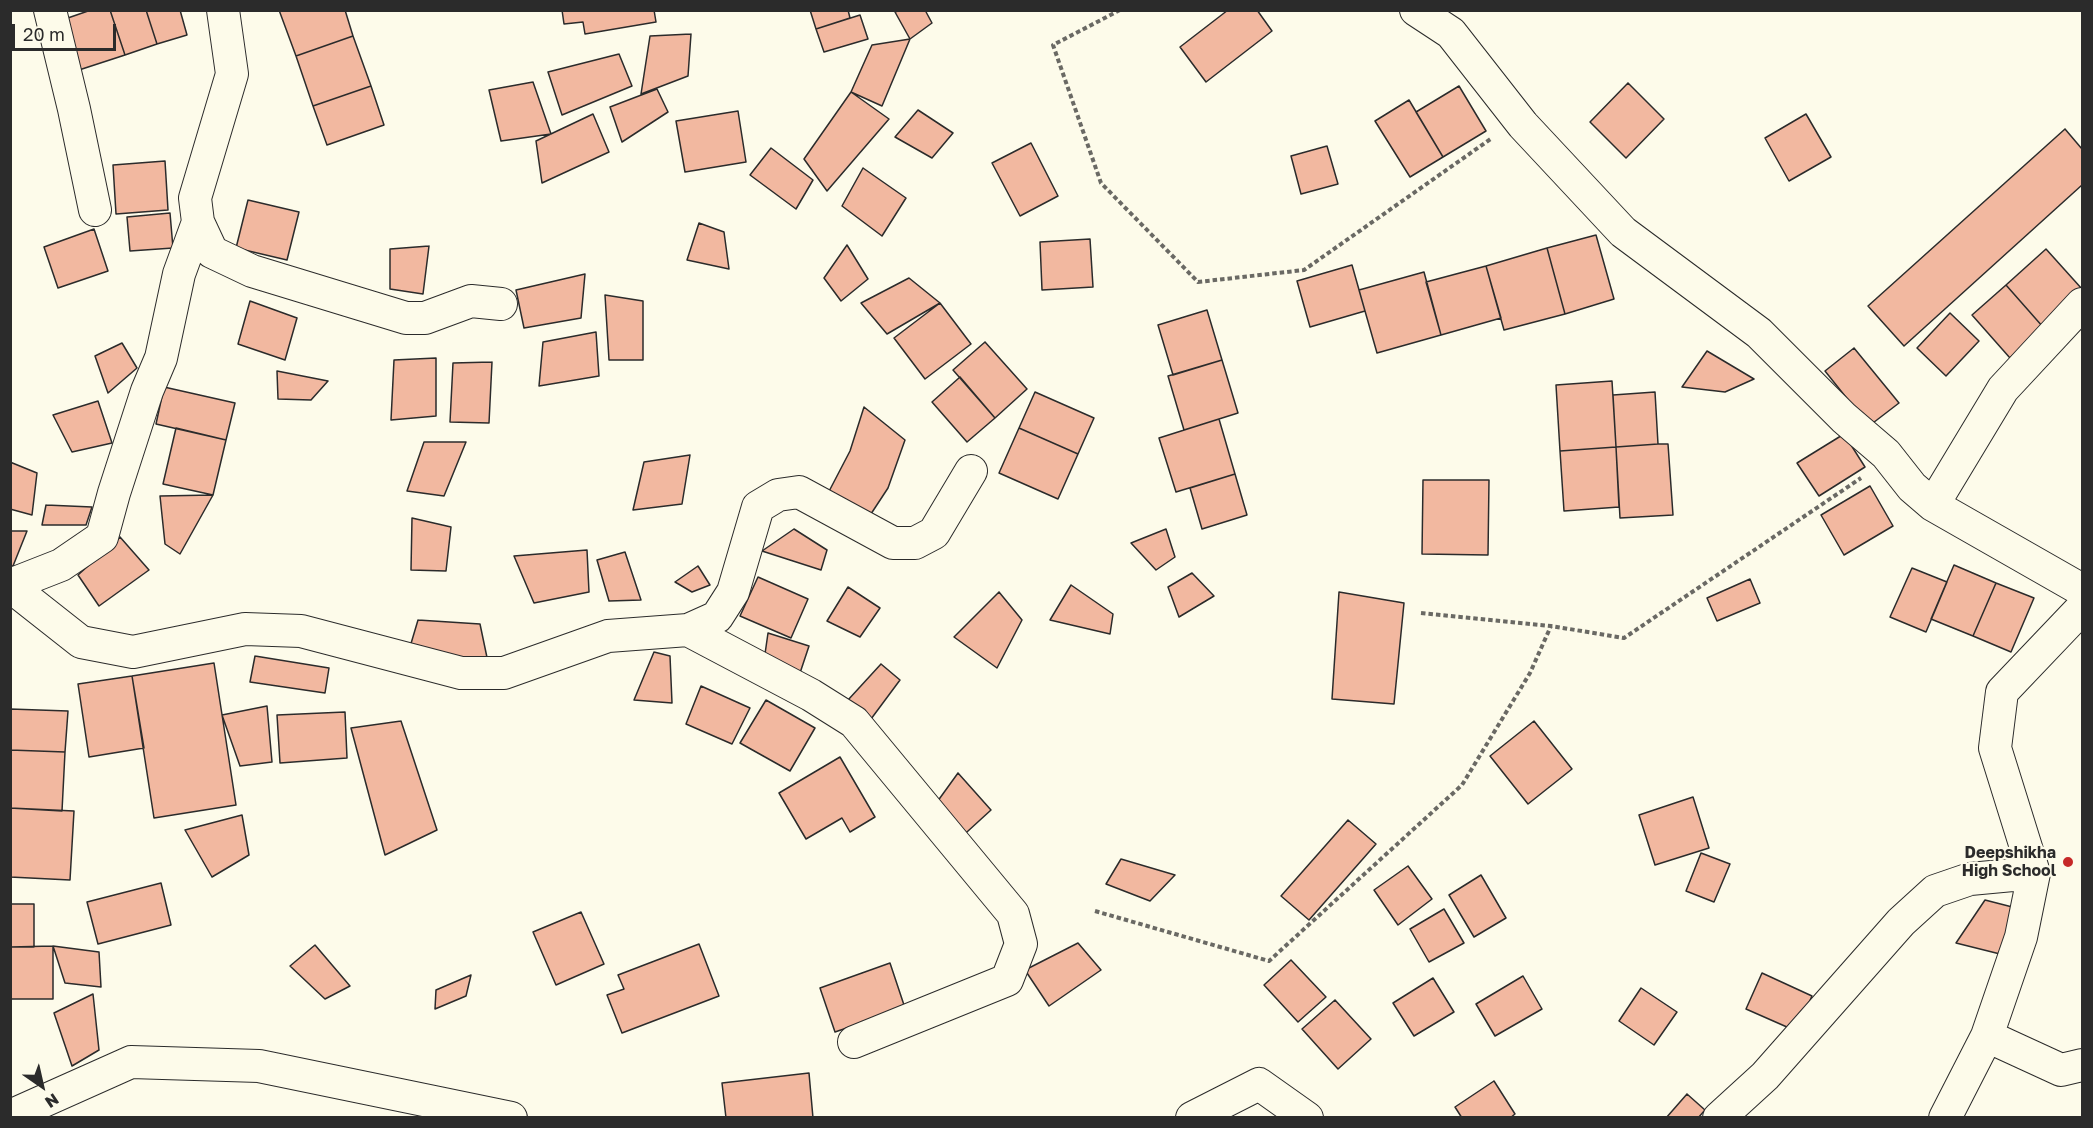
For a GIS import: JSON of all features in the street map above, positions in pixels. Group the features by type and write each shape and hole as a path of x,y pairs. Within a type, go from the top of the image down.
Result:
{"street":[{"path":"50,10 95,210"},
{"path":"223,10 232,74 195,198 198,222 212,252 252,271 406,318 425,318 471,301 501,304"},
{"path":"1416,10 1451,33 1523,125 1623,232 1759,333 1844,418 1886,454 1912,487 1933,506 2082,590"},
{"path":"198,222 179,274 160,358 147,391 102,537 61,565 10,586 81,642 133,652 245,628 301,631 461,673 504,673 608,636 688,630 717,617 733,592 758,507 778,495 799,492 893,543 915,543 934,533 971,471"},
{"path":"1933,506 2003,389 2082,304"},
{"path":"1945,1118 1987,1036 2021,937 2034,873 1995,748 2002,692 2082,608"},
{"path":"688,630 811,695 854,722 1013,914 1021,944 1008,980 854,1042"},
{"path":"1719,1118 1765,1076 1901,922 1935,891 1970,879 2034,873"},
{"path":"1987,1036 2061,1070 2082,1065"},
{"path":"10,1116 131,1062 259,1066 511,1118"},
{"path":"1192,1118 1259,1084 1307,1118"}],"path":[{"path":"1120,10 1053,45 1101,183 1198,282 1304,270 1491,138 1523,125"},
{"path":"1421,613 1551,626 1624,638 1860,479 1886,454"},
{"path":"1095,911 1269,961 1462,785 1530,673 1551,626"}],"building":[{"path":"91,10 110,10 125,55 79,70 62,20"},
{"path":"110,10 146,10 157,44 125,55"},
{"path":"146,10 180,10 187,35 157,44"},
{"path":"279,10 345,10 353,36 296,56"},
{"path":"562,10 654,10 656,22 585,34 583,22 564,24"},
{"path":"810,10 848,10 850,18 816,29"},
{"path":"925,10 932,23 910,39 895,12"},
{"path":"1228,10 1257,10 1272,31 1206,82 1180,47"},
{"path":"860,15 868,39 824,52 816,29"},
{"path":"691,34 688,76 641,94 650,36"},
{"path":"353,36 371,86 313,106 296,56"},
{"path":"910,39 882,106 851,92 872,45"},
{"path":"619,54 632,86 562,115 548,72"},
{"path":"533,82 551,134 501,141 489,90"},
{"path":"1628,83 1664,119 1626,158 1590,122"},
{"path":"371,86 384,125 327,145 313,106"},
{"path":"1459,86 1486,131 1443,157 1416,112"},
{"path":"657,89 668,112 622,142 610,107"},
{"path":"851,92 889,119 827,191 804,159"},
{"path":"1409,100 1443,157 1410,177 1375,121"},
{"path":"918,110 953,133 932,158 895,137"},
{"path":"738,111 746,162 685,172 676,121"},
{"path":"593,114 609,152 542,183 536,141"},
{"path":"1806,114 1831,157 1789,181 1765,138"},
{"path":"2065,129 2082,149 2082,185 1904,346 1868,306"},
{"path":"1031,143 1058,196 1020,216 992,163"},
{"path":"1327,146 1338,184 1301,194 1291,156"},
{"path":"771,148 813,180 796,209 750,175"},
{"path":"165,161 168,210 116,214 113,165"},
{"path":"863,168 906,198 882,236 842,206"},
{"path":"248,200 299,212 287,260 236,248"},
{"path":"170,213 173,248 130,251 127,217"},
{"path":"699,223 724,232 729,269 687,260"},
{"path":"94,229 108,271 58,288 44,247"},
{"path":"1596,235 1614,299 1565,314 1547,248"},
{"path":"1090,239 1093,287 1042,290 1040,242"},
{"path":"847,245 868,279 841,301 824,278"},
{"path":"429,246 423,294 390,289 390,249"},
{"path":"1547,248 1565,314 1504,330 1486,266"},
{"path":"2046,249 2082,289 2043,327 2006,285"},
{"path":"1352,265 1365,311 1310,327 1297,281"},
{"path":"1486,266 1501,318 1441,335 1426,282"},
{"path":"1424,272 1441,335 1377,353 1359,290"},
{"path":"585,274 581,318 524,328 516,290"},
{"path":"909,278 940,303 887,334 861,303"},
{"path":"2006,285 2043,327 2010,358 1972,315"},
{"path":"605,295 643,301 643,360 609,360"},
{"path":"250,301 297,318 285,360 238,344"},
{"path":"940,303 971,344 925,379 894,338"},
{"path":"1207,310 1222,360 1173,375 1158,325"},
{"path":"1950,313 1979,341 1946,376 1917,348"},
{"path":"596,332 599,376 539,386 543,342"},
{"path":"985,342 1027,389 995,418 953,370"},
{"path":"122,343 137,368 108,393 95,356"},
{"path":"1854,348 1899,403 1869,426 1825,371"},
{"path":"1707,351 1754,379 1725,392 1682,387"},
{"path":"436,358 436,416 391,420 394,360"},
{"path":"1222,360 1238,413 1184,430 1168,376"},
{"path":"492,362 489,423 450,422 453,363"},
{"path":"277,371 328,381 311,400 278,399"},
{"path":"960,377 995,418 967,442 932,402"},
{"path":"1612,381 1616,447 1560,451 1556,385"},
{"path":"164,387 235,403 226,440 156,424"},
{"path":"1035,392 1094,418 1078,454 1019,428"},
{"path":"1655,392 1658,444 1616,447 1613,395"},
{"path":"98,401 112,443 72,452 53,415"},
{"path":"864,407 905,440 888,488 865,523 825,499 850,451"},
{"path":"1219,419 1235,474 1176,492 1159,438"},
{"path":"176,428 226,440 213,495 163,484"},
{"path":"1019,428 1078,454 1058,499 999,473"},
{"path":"1844,434 1865,467 1819,496 1797,463"},
{"path":"424,442 466,442 444,496 407,491"},
{"path":"1668,444 1673,515 1620,518 1616,447"},
{"path":"1616,447 1619,507 1564,511 1560,451"},
{"path":"690,455 682,504 633,510 644,462"},
{"path":"10,462 37,473 32,515 10,509"},
{"path":"1235,474 1247,515 1202,529 1190,488"},
{"path":"1423,480 1489,480 1488,555 1422,554"},
{"path":"1870,486 1893,526 1844,555 1821,515"},
{"path":"213,495 180,554 165,544 160,496"},
{"path":"46,505 92,507 86,525 42,525"},
{"path":"412,518 451,527 446,571 411,570"},
{"path":"794,529 827,550 821,570 762,551"},
{"path":"1166,529 1175,557 1156,570 1131,543"},
{"path":"10,531 27,531 13,566 10,566"},
{"path":"120,537 149,570 99,606 78,575"},
{"path":"587,550 589,592 534,603 514,556"},
{"path":"625,552 641,600 609,601 597,560"},
{"path":"1954,565 1996,583 1973,636 1931,619"},
{"path":"698,566 710,585 692,592 675,582"},
{"path":"1912,568 1947,582 1926,632 1890,617"},
{"path":"1192,573 1214,596 1179,617 1168,587"},
{"path":"758,577 808,599 791,638 740,616"},
{"path":"1750,579 1760,603 1717,621 1707,598"},
{"path":"1996,583 2034,598 2011,652 1973,636"},
{"path":"1071,585 1113,614 1110,634 1050,620"},
{"path":"848,587 880,608 860,637 827,621"},
{"path":"999,592 1022,620 997,668 954,637"},
{"path":"1339,592 1404,603 1394,704 1332,699"},
{"path":"418,620 480,624 489,667 407,657"},
{"path":"768,633 809,646 796,685 763,668"},
{"path":"654,652 670,656 672,703 634,700"},
{"path":"255,656 329,668 325,693 250,682"},
{"path":"214,663 236,805 154,818 132,676"},
{"path":"881,664 900,680 871,719 848,700"},
{"path":"132,676 144,748 89,757 78,684"},
{"path":"701,686 750,708 732,744 686,724"},
{"path":"766,700 815,728 790,771 740,743"},
{"path":"267,706 272,762 240,766 222,715"},
{"path":"10,709 68,711 65,752 10,750"},
{"path":"345,712 347,758 280,763 277,715"},
{"path":"401,721 437,830 385,855 351,728"},
{"path":"1534,721 1572,769 1528,804 1490,756"},
{"path":"10,750 65,752 62,811 10,808"},
{"path":"840,757 875,817 850,832 842,818 806,839 779,793"},
{"path":"958,773 991,810 956,842 932,809"},
{"path":"1693,797 1709,848 1655,865 1639,815"},
{"path":"10,808 74,811 70,880 10,877"},
{"path":"242,815 249,855 212,877 185,830"},
{"path":"1348,820 1376,844 1309,920 1281,896"},
{"path":"1701,853 1730,864 1714,902 1686,891"},
{"path":"1121,859 1175,875 1150,901 1106,884"},
{"path":"1408,866 1432,899 1398,925 1374,890"},
{"path":"1481,875 1506,918 1474,937 1449,895"},
{"path":"161,883 171,925 98,944 87,902"},
{"path":"1985,900 2024,910 2004,955 1956,943"},
{"path":"10,904 34,904 34,947 10,947"},
{"path":"1444,909 1464,943 1429,962 1410,929"},
{"path":"581,912 604,964 556,985 533,932"},
{"path":"1078,943 1101,970 1049,1006 1025,970"},
{"path":"699,944 719,996 622,1033 607,995 624,989 618,975"},
{"path":"315,945 350,986 325,999 290,966"},
{"path":"53,946 53,999 10,999 10,947"},
{"path":"53,946 99,952 101,987 65,983"},
{"path":"1291,960 1326,997 1298,1022 1264,985"},
{"path":"890,963 905,1008 835,1032 820,988"},
{"path":"1762,973 1812,996 1796,1031 1746,1009"},
{"path":"471,975 466,996 435,1009 436,990"},
{"path":"1523,976 1542,1009 1495,1036 1476,1004"},
{"path":"1433,978 1454,1012 1414,1036 1393,1003"},
{"path":"1641,988 1677,1012 1654,1045 1619,1021"},
{"path":"93,994 99,1050 72,1066 54,1013"},
{"path":"1335,1000 1371,1039 1338,1069 1302,1029"},
{"path":"809,1073 813,1118 726,1118 722,1083"},
{"path":"1494,1081 1515,1114 1510,1118 1462,1118 1455,1107"},
{"path":"1687,1094 1705,1110 1698,1118 1666,1118"}],"place":[{"name":"Deepshikha High School","path":"2068,862"}]}
